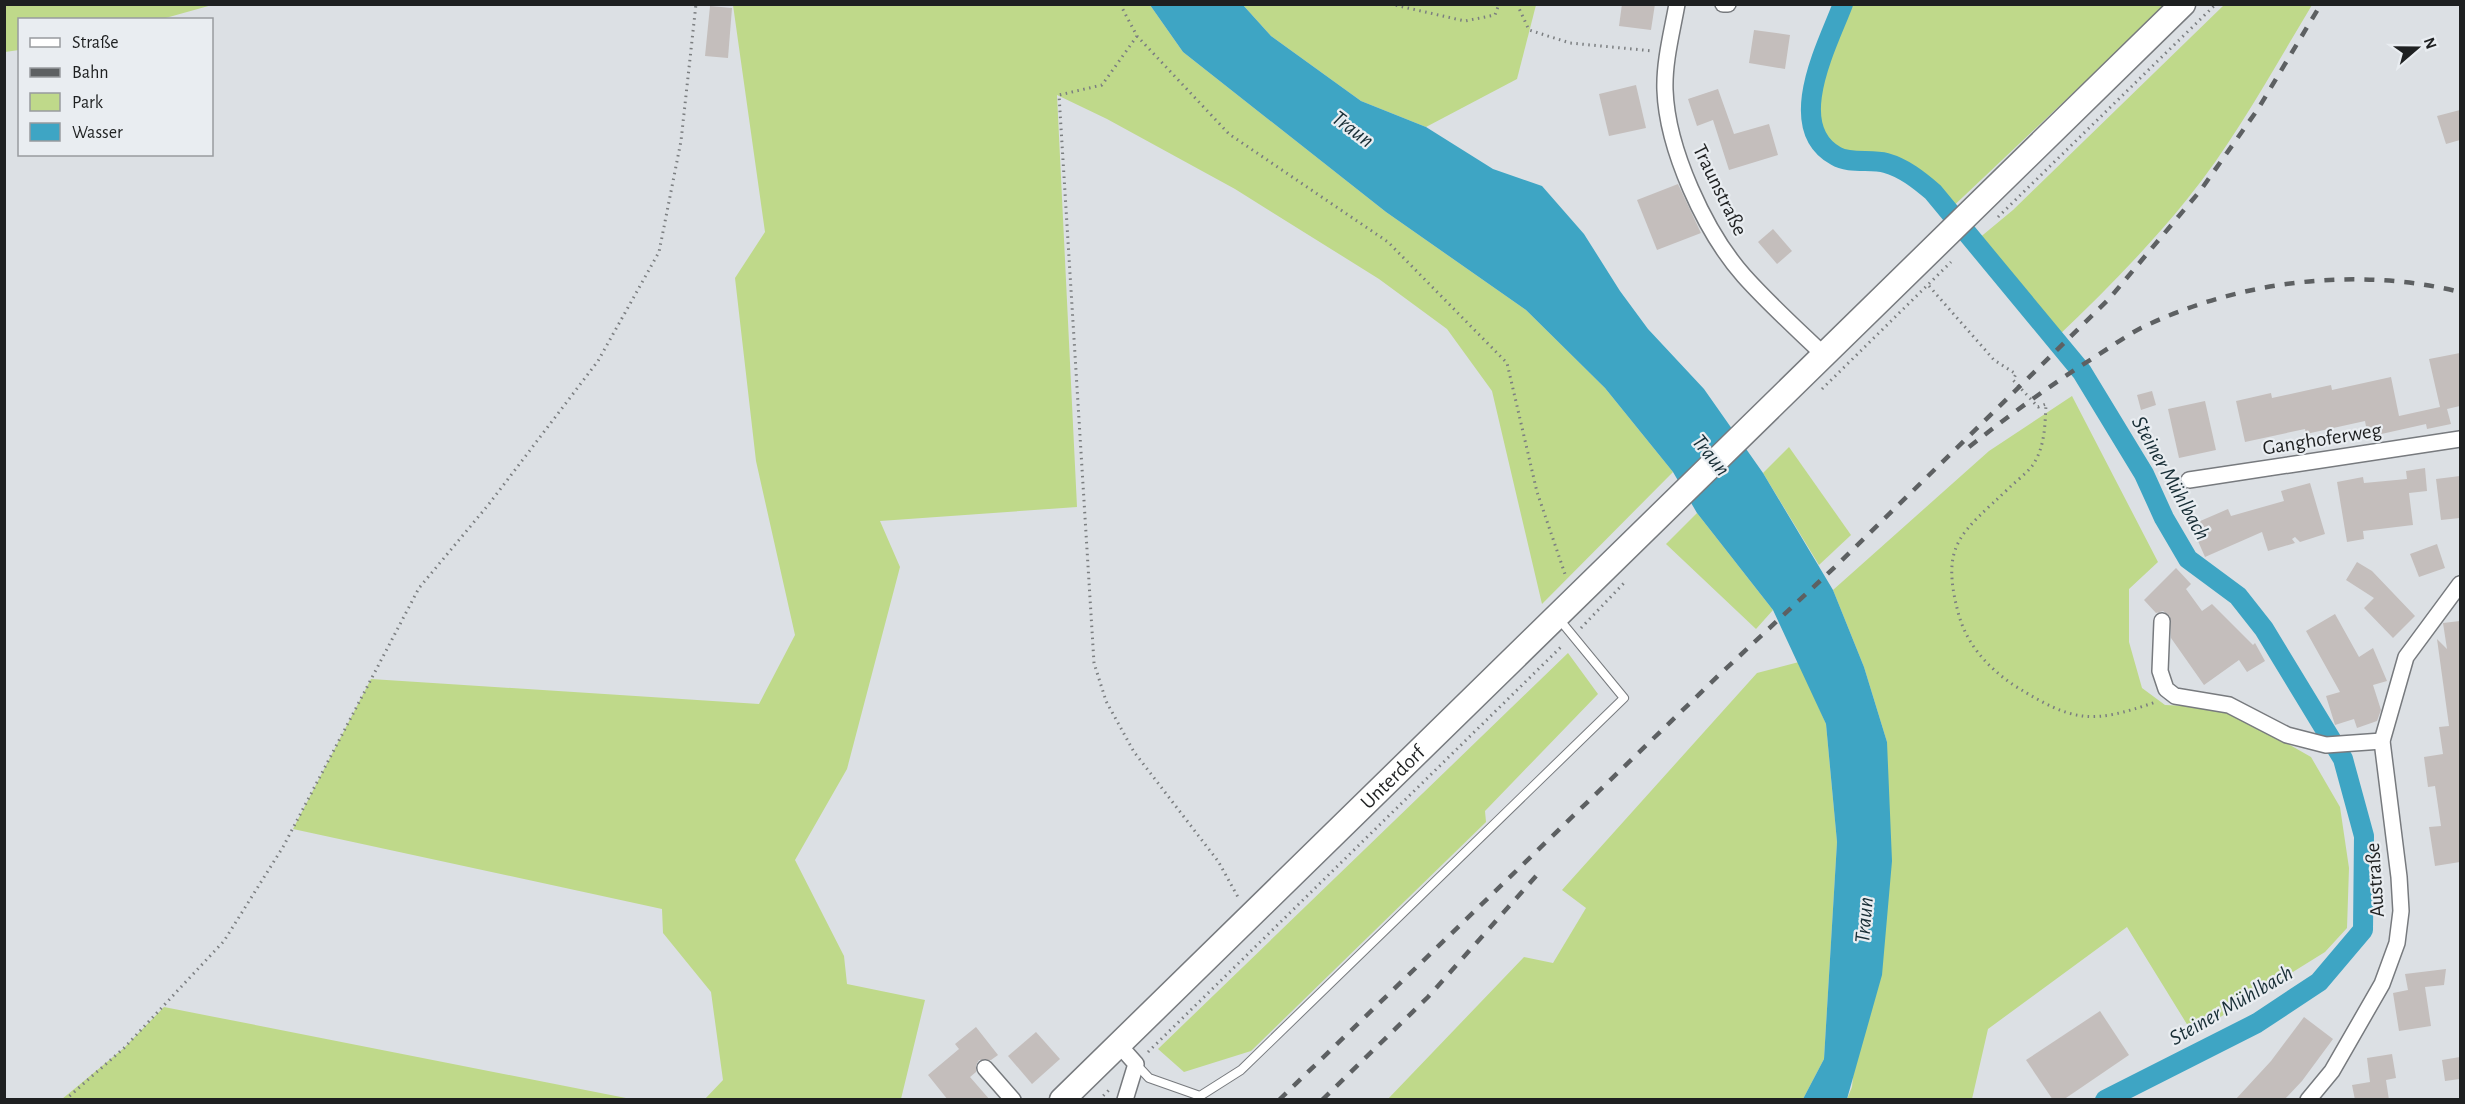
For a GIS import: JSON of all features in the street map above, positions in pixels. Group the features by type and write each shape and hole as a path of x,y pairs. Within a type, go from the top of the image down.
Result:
{"main road":[{"name":"Unterdorf","path":"1062,1100 1568,618 1668,510 2183,4"}],"street":[{"name":"Traunstraße","path":"1677,4 1668,52 1665,90 1673,139 1691,188 1713,230 1743,275 1825,356"},
{"path":"1723,4 1728,4"},
{"name":"Ganghoferweg","path":"2189,480 2460,439"},
{"name":"Austraße","path":"2308,1100 2332,1071 2382,984 2397,943 2401,911 2399,877 2382,741 2406,657 2460,584"},
{"path":"2162,621 2160,670 2166,689 2175,696 2229,705 2287,735 2326,745 2382,741"},
{"path":"1120,1046 1136,1064 1125,1100"},
{"path":"985,1068 1013,1100"}],"lane":[{"path":"1136,1064 1149,1078 1200,1096 1241,1070 1624,698 1568,618"}],"path":[{"path":"65,1100 124,1048 224,941 283,847 419,588 489,504 598,361 659,252 681,141 696,4"},
{"path":"1120,4 1137,36 1229,134 1388,242 1507,363 1568,618"},
{"path":"1390,4 1465,21 1495,15 1499,4"},
{"path":"1517,4 1529,30 1560,40 1668,52"},
{"path":"1992,219 2017,199 2216,4"},
{"path":"1137,36 1102,85 1059,95 1094,663 1106,701 1134,752 1218,861 1251,918"},
{"path":"1929,286 1994,360 2016,374 2013,380 2038,407 2046,404 2044,436 2032,465 1972,523 1960,539 1950,563 1951,585 1960,621 1974,648 2000,676 2031,695 2076,716 2097,718 2115,716 2175,696"},
{"path":"1100,1100 1568,618 1629,578"}],"green space":[{"path":"5,4 212,4 166,18 18,18 18,50 5,52"},
{"path":"733,5 1150,5 1183,52 1386,212 1526,310 1605,388 1673,472 1542,604 1492,391 1447,329 1379,279 1235,189 1107,119 1057,95 1077,507 880,521 900,567 847,769 795,860 844,956 847,984 925,1000 901,1099 705,1099 723,1080 711,992 663,933 662,909 293,829 371,679 759,704 795,635 756,461 735,278 765,232"},
{"path":"1243,5 1536,5 1517,79 1426,127 1361,101 1271,36"},
{"path":"1840,5 2166,5 1945,214 1931,198 1895,170 1844,164 1820,151 1801,105"},
{"path":"2224,5 2312,5 2253,103 2205,176 2173,217 2141,252 2057,337 1972,244 2013,210"},
{"path":"2072,396 2158,562 2129,589 2129,642 2142,688 2165,705 2208,707 2243,718 2311,757 2340,807 2349,868 2347,928 2325,952 2193,1034 2127,927 1988,1029 1972,1099 1847,1099 1852,1087 1887,742 1864,667 1833,590 1989,451"},
{"path":"1789,447 1851,535 1819,565 1763,473"},
{"path":"1697,513 1773,610 1756,629 1666,544"},
{"path":"1568,653 1598,694 1485,811 1486,822 1251,1051 1184,1072 1158,1049"},
{"path":"1799,662 1826,724 1837,842 1824,1059 1803,1099 1387,1100 1524,957 1553,963 1586,908 1562,890 1757,673"},
{"path":"164,1007 631,1099 62,1099 124,1048"}],"water":[{"name":"Traun","path":"1150,5 1243,5 1271,36 1361,101 1426,127 1493,169 1542,186 1584,234 1620,291 1648,329 1704,389 1763,473 1833,590 1864,667 1887,742 1892,861 1882,975 1847,1099 1803,1099 1824,1059 1837,842 1826,724 1773,610 1697,513 1673,472 1605,388 1526,310 1386,212 1183,52"}],"building":[{"path":"1622,4 1655,4 1651,30 1619,26"},
{"path":"710,6 732,8 728,58 705,56"},
{"path":"1754,30 1790,35 1785,69 1749,63"},
{"path":"1636,85 1646,128 1609,136 1599,94"},
{"path":"1718,89 1734,134 1769,124 1778,155 1729,170 1713,120 1697,126 1688,99"},
{"path":"2460,110 2460,140 2446,144 2437,116"},
{"path":"1678,184 1701,233 1657,250 1637,200"},
{"path":"1773,229 1792,251 1777,264 1758,242"},
{"path":"2460,353 2460,406 2447,409 2451,424 2427,429 2426,424 2368,437 2365,421 2306,434 2305,429 2245,442 2236,401 2271,393 2272,398 2331,385 2332,390 2391,377 2399,416 2440,407 2429,359"},
{"path":"2152,391 2156,405 2141,410 2137,395"},
{"path":"2205,401 2216,450 2179,458 2168,409"},
{"path":"2425,468 2427,491 2409,493 2413,525 2363,531 2364,539 2347,542 2337,482 2363,477 2364,483 2407,479 2406,471"},
{"path":"2460,476 2460,518 2441,520 2436,479"},
{"path":"2310,483 2325,534 2300,542 2295,537 2292,539 2295,543 2268,551 2262,532 2205,557 2191,525 2228,509 2231,516 2284,501 2281,491"},
{"path":"2437,544 2445,568 2419,577 2410,554"},
{"path":"2357,562 2372,571 2415,616 2393,638 2364,608 2374,598 2346,580"},
{"path":"2176,568 2191,584 2186,589 2202,611 2212,604 2253,645 2255,643 2265,661 2247,672 2239,660 2204,685 2171,638 2170,616 2163,611 2156,613 2144,600"},
{"path":"2335,614 2359,657 2373,648 2387,681 2373,685 2381,710 2377,721 2357,728 2354,719 2335,725 2326,696 2340,692 2306,631"},
{"path":"2460,621 2460,862 2435,866 2429,827 2441,826 2435,786 2428,787 2424,757 2443,754 2439,727 2449,726 2437,639 2447,649 2443,623"},
{"path":"2446,969 2444,985 2425,987 2431,1026 2399,1031 2393,993 2408,990 2405,974"},
{"path":"2100,1011 2129,1055 2063,1100 2053,1100 2026,1060"},
{"path":"2304,1017 2333,1039 2302,1081 2284,1100 2235,1100 2271,1061"},
{"path":"976,1027 998,1055 991,1060 979,1060 976,1072 970,1077 990,1100 948,1100 928,1075 959,1049 955,1044"},
{"path":"1036,1032 1060,1059 1032,1084 1008,1056"},
{"path":"2392,1054 2396,1078 2386,1080 2389,1100 2355,1100 2352,1085 2370,1082 2367,1058"},
{"path":"2460,1057 2460,1079 2445,1081 2442,1060"}],"waterway":[{"name":"Steiner Mühlbach","path":"1843,4 1820,62 1814,84 1811,106 1813,126 1820,143 1841,158 1886,163 1899,168 1933,192 2082,372 2144,474 2164,518 2188,559 2238,596 2264,629 2343,759 2364,836 2363,930 2319,982 2257,1023 2105,1100"}],"railway":[{"path":"1279,1100 1718,676 1836,566 2109,299 2200,191 2258,109 2321,4"},
{"path":"1969,447 2048,388 2130,334 2178,312 2217,299 2257,289 2339,280 2380,280 2420,284 2460,292"},
{"path":"1322,1100 1428,997 1537,875"}]}
